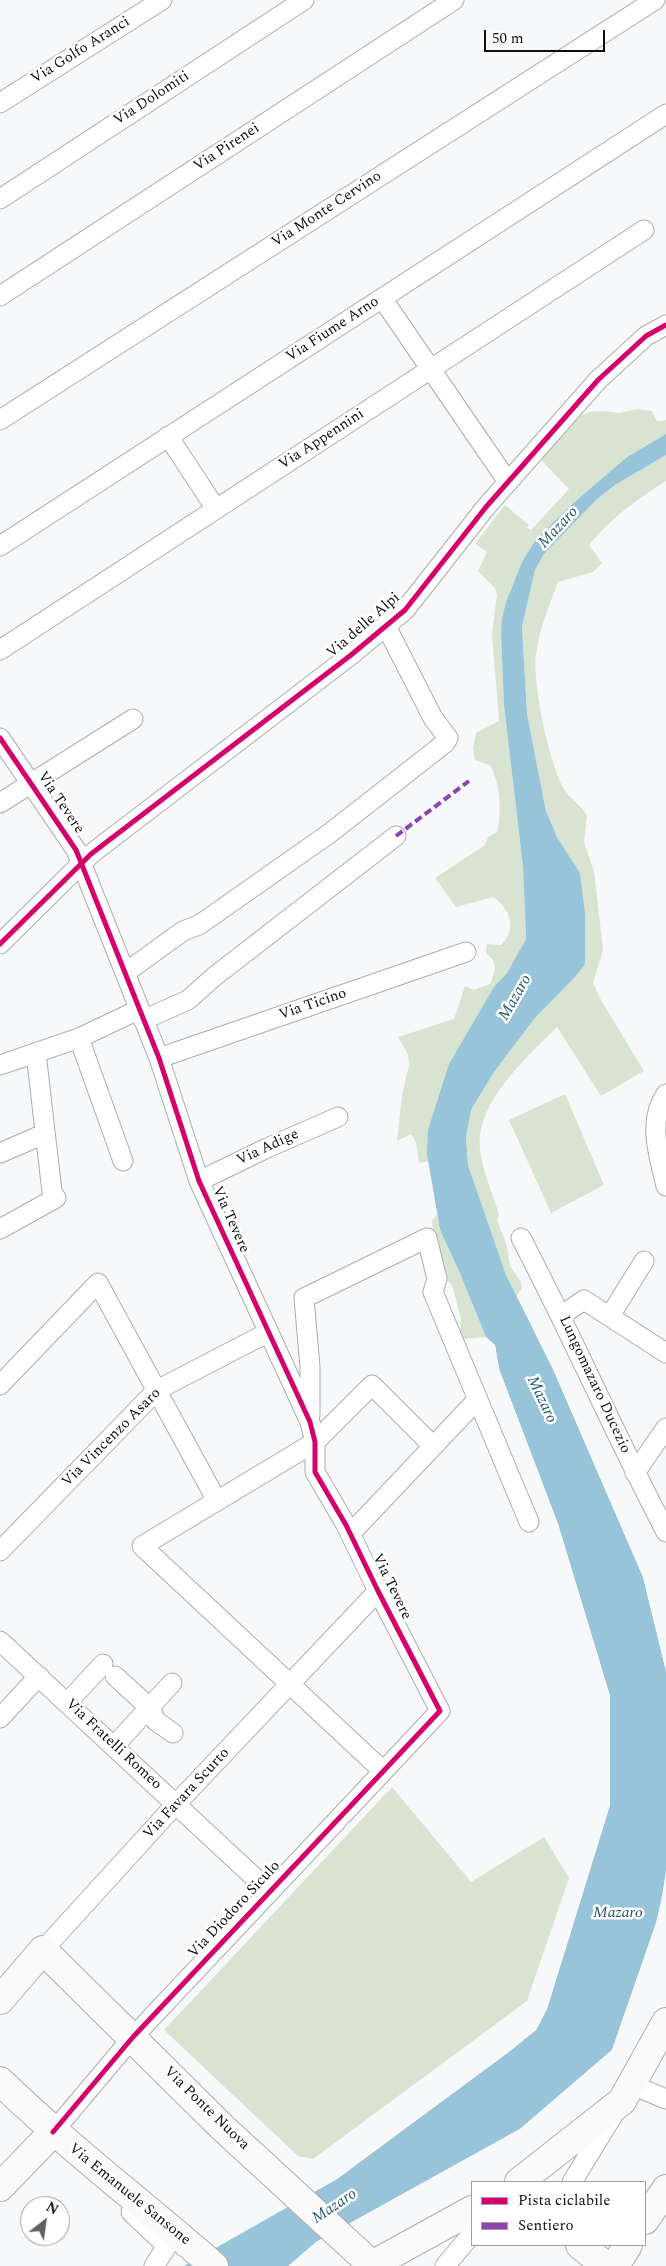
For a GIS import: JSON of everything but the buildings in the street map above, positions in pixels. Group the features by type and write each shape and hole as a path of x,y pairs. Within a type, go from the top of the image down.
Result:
{"main road":[{"name":"Via Favara Scurto","path":"0,2000 43,1950"},
{"name":"Via Ponte Nuova","path":"43,1950 222,2128 353,2246 372,2266"},
{"path":"519,2181 627,2093 666,2022"},
{"name":"Via Emanuele Sansone","path":"0,2081 53,2132 162,2220 214,2266"},
{"path":"0,2187 53,2132"},
{"path":"646,2219 666,2189"},
{"path":"372,2266 471,2211"},
{"path":"581,2246 606,2266"},
{"path":"615,2266 627,2246"}],"street":[{"name":"Via Golfo Aranci","path":"0,103 162,0"},
{"name":"Via Dolomiti","path":"0,199 304,0"},
{"name":"Via Pirenei","path":"0,296 454,0"},
{"name":"Via Monte Cervino","path":"0,420 655,0"},
{"name":"Via Fiume Arno","path":"0,546 666,114"},
{"name":"Via Appennini","path":"0,650 644,230"},
{"path":"382,298 508,482"},
{"name":"Via delle Alpi","path":"0,944 80,863 405,610 508,482 598,380 646,336 666,325"},
{"path":"168,436 216,509"},
{"path":"125,973 184,931 199,925 330,833 445,743 448,738 433,718 386,626"},
{"path":"0,803 133,719"},
{"name":"Via Tevere","path":"0,738 76,850 159,1058 199,1181 267,1333 310,1422 315,1442 315,1472 350,1533 378,1592 440,1711"},
{"path":"0,1065 188,1000 215,976 396,836"},
{"name":"Via Ticino","path":"159,1058 466,952"},
{"path":"79,1038 123,1161"},
{"path":"0,1229 56,1198 52,1192 44,1134 36,1053"},
{"path":"666,1094 662,1116 655,1131 663,1161 666,1186"},
{"name":"Via Adige","path":"199,1181 267,1148 338,1117"},
{"path":"0,1153 44,1134"},
{"path":"310,1422 310,1367 304,1298 427,1238 437,1279 433,1292 529,1522"},
{"name":"Lungomazaro Ducezio","path":"521,1238 562,1315 635,1473 666,1532"},
{"path":"610,1316 644,1261"},
{"path":"0,1385 98,1283 217,1501"},
{"path":"562,1315 584,1300 666,1353"},
{"name":"Via Vincenzo Asaro","path":"0,1550 156,1390 267,1333"},
{"path":"383,1771 142,1546 315,1442 372,1385 433,1446"},
{"path":"350,1533 478,1399"},
{"path":"635,1473 666,1428"},
{"name":"Via Favara Scurto","path":"43,1950 176,1804 378,1592"},
{"name":"Via Fratelli Romeo","path":"0,1641 269,1891"},
{"path":"67,1703 109,1670 150,1708 156,1721 172,1733"},
{"path":"0,1718 39,1676"},
{"path":"114,1746 172,1683"},
{"name":"Via Diodoro Siculo","path":"53,2132 133,2038 440,1711"},
{"path":"573,2181 627,2093 666,2099"},
{"path":"91,2163 106,2190 167,2246 154,2266"},
{"path":"445,2266 471,2235"}],"green space":[{"path":"637,409 652,411 657,421 666,420 666,434 627,457 571,505 536,539 522,562 506,602 501,634 504,705 523,867 526,940 507,973 494,987 428,1130 428,1161 419,1163 416,1142 411,1134 397,1141 402,1095 409,1065 408,1054 398,1037 454,1019 465,986 474,990 490,984 495,967 493,960 486,953 487,944 501,945 506,939 510,926 510,919 504,907 493,897 456,907 435,878 485,845 488,837 497,832 499,824 500,806 496,780 490,765 475,760 473,748 476,733 499,721 492,634 497,595 495,588 478,571 487,552 475,544 505,505 529,525 527,528 531,530 569,489 541,460 574,418 590,412 605,411 619,413"},
{"path":"666,455 666,481 624,510 589,545 602,563 593,572 558,582 537,645 535,668 548,746 560,781 566,792 587,815 584,842 594,871 603,950 593,983 601,1000 644,1071 601,1096 557,1027 510,1076 491,1104 484,1119 480,1135 481,1155 499,1214 497,1220 507,1246 510,1266 521,1282 522,1289 516,1296 506,1275 468,1165 466,1137 471,1110 494,1072 535,1018 575,977 585,963 580,873 557,837 546,811 527,714 522,627 535,570 544,554 596,500 615,485"},
{"path":"565,1094 604,1185 551,1213 509,1120"},
{"path":"437,1215 440,1230 486,1337 463,1339 460,1333 461,1319 452,1285 445,1278 433,1233 432,1220"},
{"path":"392,1787 471,1882 544,1837 569,1878 527,2001 313,2159 298,2156 164,2030"}],"water":[{"name":"Mazaro","path":"666,434 666,455 615,485 596,500 544,554 535,570 522,627 527,714 546,811 557,837 580,873 585,914 585,964 535,1018 494,1072 471,1110 466,1137 468,1165 506,1275 553,1369 643,1577 666,1671 666,1871 655,1927 612,2050 520,2129 316,2242 288,2266 184,2266 337,2179 536,2030 547,2009 610,1805 610,1696 558,1524 499,1369 495,1345 486,1337 440,1230 427,1154 428,1130 449,1064 494,987 507,973 526,939 523,867 504,705 501,634 506,602 522,562 536,539 571,505 627,457"}],"pier":[{"path":"537,1332 555,1368 645,1576 663,1644 666,1671 643,1577 553,1369 535,1333"},
{"path":"483,1337 495,1345 499,1369 558,1524 610,1696 610,1805 547,2009 536,2030 509,2052 337,2179 181,2266 335,2177 508,2050 534,2028 545,2008 608,1804 608,1696 556,1524 496,1370 492,1346"},
{"path":"666,1871 663,1912 614,2052 522,2131 317,2244 290,2266 316,2242 520,2129 612,2050 660,1911"}],"marked path":[{"path":"396,836 469,781"}],"cycle path":[{"path":"0,944 91,854 351,655 405,610 486,507 598,380 646,336 666,325"},
{"path":"0,738 76,850 159,1058 199,1181 310,1422 315,1442 315,1472 346,1525 440,1711 133,2037 53,2132"}]}
